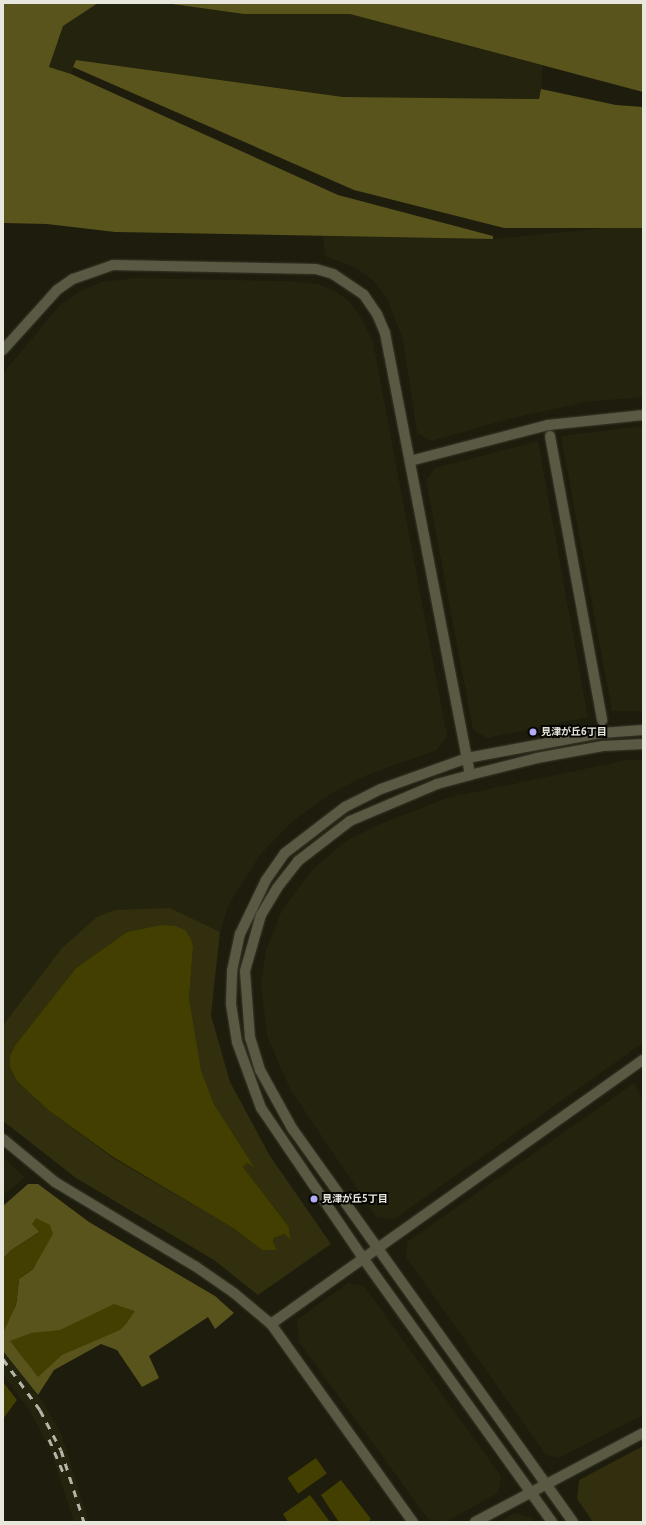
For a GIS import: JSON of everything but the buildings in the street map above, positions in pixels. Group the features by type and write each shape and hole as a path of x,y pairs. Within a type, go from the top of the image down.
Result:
{"street":[{"path":"3,350 57,290 73,279 113,265 316,269 332,274 364,295 377,314 385,333 470,775"},
{"path":"410,461 548,425 643,415"},
{"path":"550,436 602,720"},
{"path":"552,1522 363,1258 261,1108 237,1042 231,1004 232,971 240,934 250,907 285,853 345,807 381,789 467,758 601,733 643,730"},
{"path":"573,1522 293,1130 263,1076 250,1038 245,971 261,915 298,861 318,843 350,821 386,804 437,784 470,775 537,758 603,746 643,744"},
{"path":"271,1324 643,1060"},
{"path":"3,1139 55,1182 195,1266 234,1293 271,1324 413,1522"},
{"path":"476,1522 643,1433"}],"shaded area":[{"path":"3,3 98,3 63,26 49,67 71,74 338,195 493,236 493,239 115,232 47,224 3,223"},
{"path":"98,3 165,3 244,14 350,14 543,66 540,99 343,97 77,60 71,74 49,67 63,26"},
{"path":"165,3 643,3 643,92 350,14 244,14"},
{"path":"76,60 343,97 539,99 541,89 616,105 643,107 643,228 504,228 354,190 73,67"},
{"path":"606,228 643,228 643,397 586,402 513,418 431,441 417,433 403,340 388,301 376,283 357,268 325,256 323,236 493,239"},
{"path":"135,278 285,281 317,284 335,291 350,302 362,319 373,342 447,736 437,750 367,775 332,793 293,821 260,855 229,904 220,932 208,926 61,949 3,1025 3,373 61,304 82,290 102,282"},
{"path":"643,426 643,711 612,711 561,436"},
{"path":"538,441 588,717 487,738 473,730 426,480 435,468"},
{"path":"627,760 643,760 643,1043 393,1220 376,1217 290,1089 267,1036 261,984 266,950 282,910 312,870 346,841 380,824 450,797"},
{"path":"170,908 220,932 211,1015 230,1082 270,1156 331,1244 258,1295 214,1260 76,1178 3,1121 3,1025 61,949 97,917 115,910","holes":["161,925 193,948 189,999 193,1034 201,1070 214,1104 253,1166 247,1163 243,1167 289,1227 289,1239 284,1234 277,1235 272,1242 274,1245 262,1250 233,1228 113,1158 48,1110 17,1081 16,1044 76,968 127,932"]},
{"path":"161,925 175,926 185,930 191,939 193,948 189,999 201,1070 214,1104 254,1167 247,1163 243,1167 289,1227 290,1240 284,1234 274,1238 273,1242 277,1250 262,1250 233,1228 113,1157 48,1110 17,1081 10,1067 10,1056 16,1044 76,968 127,932"},
{"path":"634,1083 643,1101 643,1415 559,1458 546,1455 406,1257 407,1242"},
{"path":"3,1157 25,1177 3,1196"},
{"path":"28,1184 38,1184 89,1222 215,1296 234,1313 215,1329 208,1317 149,1356 159,1378 142,1387 117,1350 101,1344 54,1370 38,1395 3,1351 3,1330 16,1305 19,1279 33,1269 39,1257 39,1232 10,1251 3,1259 3,1206"},
{"path":"36,1218 50,1225 53,1234 33,1269 19,1279 16,1305 4,1331 3,1259 10,1251 39,1232 32,1224"},
{"path":"348,1283 364,1286 501,1476 498,1493 446,1522 428,1519 299,1342 297,1320"},
{"path":"114,1304 135,1311 120,1330 62,1355 38,1377 10,1341 31,1333 60,1330"},
{"path":"3,1351 41,1399 61,1433 89,1522 74,1522 50,1449 28,1408 3,1375"},
{"path":"3,1382 17,1400 3,1419"},
{"path":"643,1446 643,1522 593,1522 577,1499 579,1480"},
{"path":"316,1458 327,1474 298,1494 287,1478"},
{"path":"341,1480 371,1519 368,1522 339,1522 328,1506 321,1495"},
{"path":"310,1495 330,1522 288,1522 283,1514"},
{"path":"514,1513 531,1517 534,1522 499,1522"}],"railway":[{"path":"3,1359 40,1410 61,1450 84,1522"},
{"path":"49,1439 64,1474"}],"place":[{"name":"見津が丘6丁目","path":"533,732"},
{"name":"見津が丘5丁目","path":"314,1199"}]}
